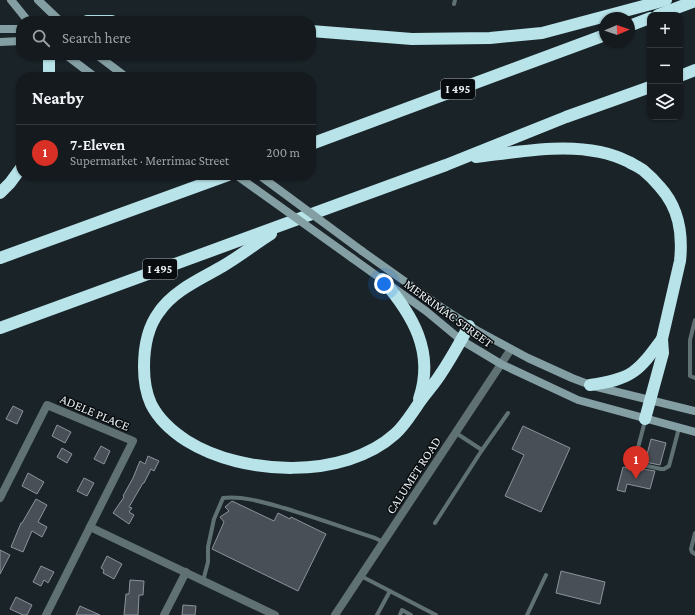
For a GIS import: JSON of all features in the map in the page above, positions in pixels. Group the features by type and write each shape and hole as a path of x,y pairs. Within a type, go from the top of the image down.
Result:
{"highway":[{"path":"316,31 412,39 490,38 542,33 666,0"},
{"path":"666,12 695,1"},
{"path":"635,24 647,19"},
{"name":"I 495","path":"316,142 599,37"},
{"path":"49,60 49,72"},
{"path":"683,75 695,70"},
{"name":"I 495","path":"0,328 647,88"},
{"path":"459,159 542,149 580,150 608,153 642,169 667,195 679,223 681,236 680,261 662,339 662,353 645,419"},
{"path":"0,193 16,175"},
{"path":"0,258 214,180"},
{"path":"288,222 225,265 178,292 159,312 150,328 144,359 144,377 152,405 164,423 176,434 198,448 234,462 284,468 308,468 336,463 360,455 395,434 409,419 416,406 440,375 469,326"},
{"path":"382,280 401,303 418,332 423,351 424,380 416,406"},
{"path":"590,385 611,382 629,375 638,369 662,339"}],"main road":[{"path":"11,0 24,16"},
{"path":"38,0 55,16"},
{"path":"0,29 16,29"},
{"path":"0,42 16,41"},
{"path":"73,60 88,72"},
{"path":"104,60 119,72"},
{"name":"MERRIMAC STREET","path":"243,180 426,311 461,340 501,364 578,400 695,432"},
{"name":"MERRIMAC STREET","path":"267,180 438,305 469,326 511,349 590,385 695,411"}],"street":[{"name":"CALUMET ROAD","path":"335,615 511,349"},
{"name":"ADELE PLACE","path":"0,498 47,405 133,441 90,527"},
{"path":"46,615 90,527 186,572 266,613 276,615"},
{"path":"164,615 186,572"}],"lane":[{"path":"695,320 690,340 690,376 695,378"},
{"path":"435,523 482,450 508,413"},
{"path":"645,419 634,463 661,469 669,466 679,428"},
{"path":"456,432 482,450"},
{"path":"203,581 208,562 208,547 214,518 223,498 234,497 254,500 298,512 383,542"},
{"path":"695,533 692,549 692,552 695,554"},
{"path":"527,615 546,574"},
{"path":"361,576 436,615"},
{"path":"377,615 390,591"},
{"path":"400,615 402,610 411,615"}],"building":[{"path":"13,406 23,411 17,424 6,419"},
{"path":"57,425 71,432 65,443 52,436"},
{"path":"523,426 570,448 541,512 505,496 524,455 512,449"},
{"path":"651,439 666,443 660,465 645,462"},
{"path":"101,446 110,451 104,464 94,459"},
{"path":"62,448 72,454 67,463 57,457"},
{"path":"148,456 159,461 154,471 151,469 129,507 132,508 129,512 134,515 129,524 113,513 124,497 123,496 140,461 145,464"},
{"path":"623,467 642,471 643,469 655,471 650,489 627,484 625,492 617,490"},
{"path":"28,473 44,482 37,494 22,486"},
{"path":"84,478 94,483 87,496 77,491"},
{"path":"36,499 47,505 38,522 47,527 42,537 32,531 23,552 11,547 21,523"},
{"path":"232,501 274,521 278,513 290,519 291,517 326,534 298,591 212,549 224,522 220,517 229,511 225,507"},
{"path":"0,550 10,555 0,574"},
{"path":"107,556 122,564 114,579 103,573 104,570 101,568"},
{"path":"41,566 54,572 48,583 44,580 41,586 33,582"},
{"path":"561,571 605,582 600,604 556,593"},
{"path":"130,580 144,581 143,595 139,595 138,615 124,615 126,594 129,594"},
{"path":"16,597 32,605 27,615 23,615 10,609"},
{"path":"183,605 196,606 195,615 182,615"},
{"path":"80,606 100,615 76,615"}],"place":[{"name":"7-Eleven","path":"636,479"}]}
